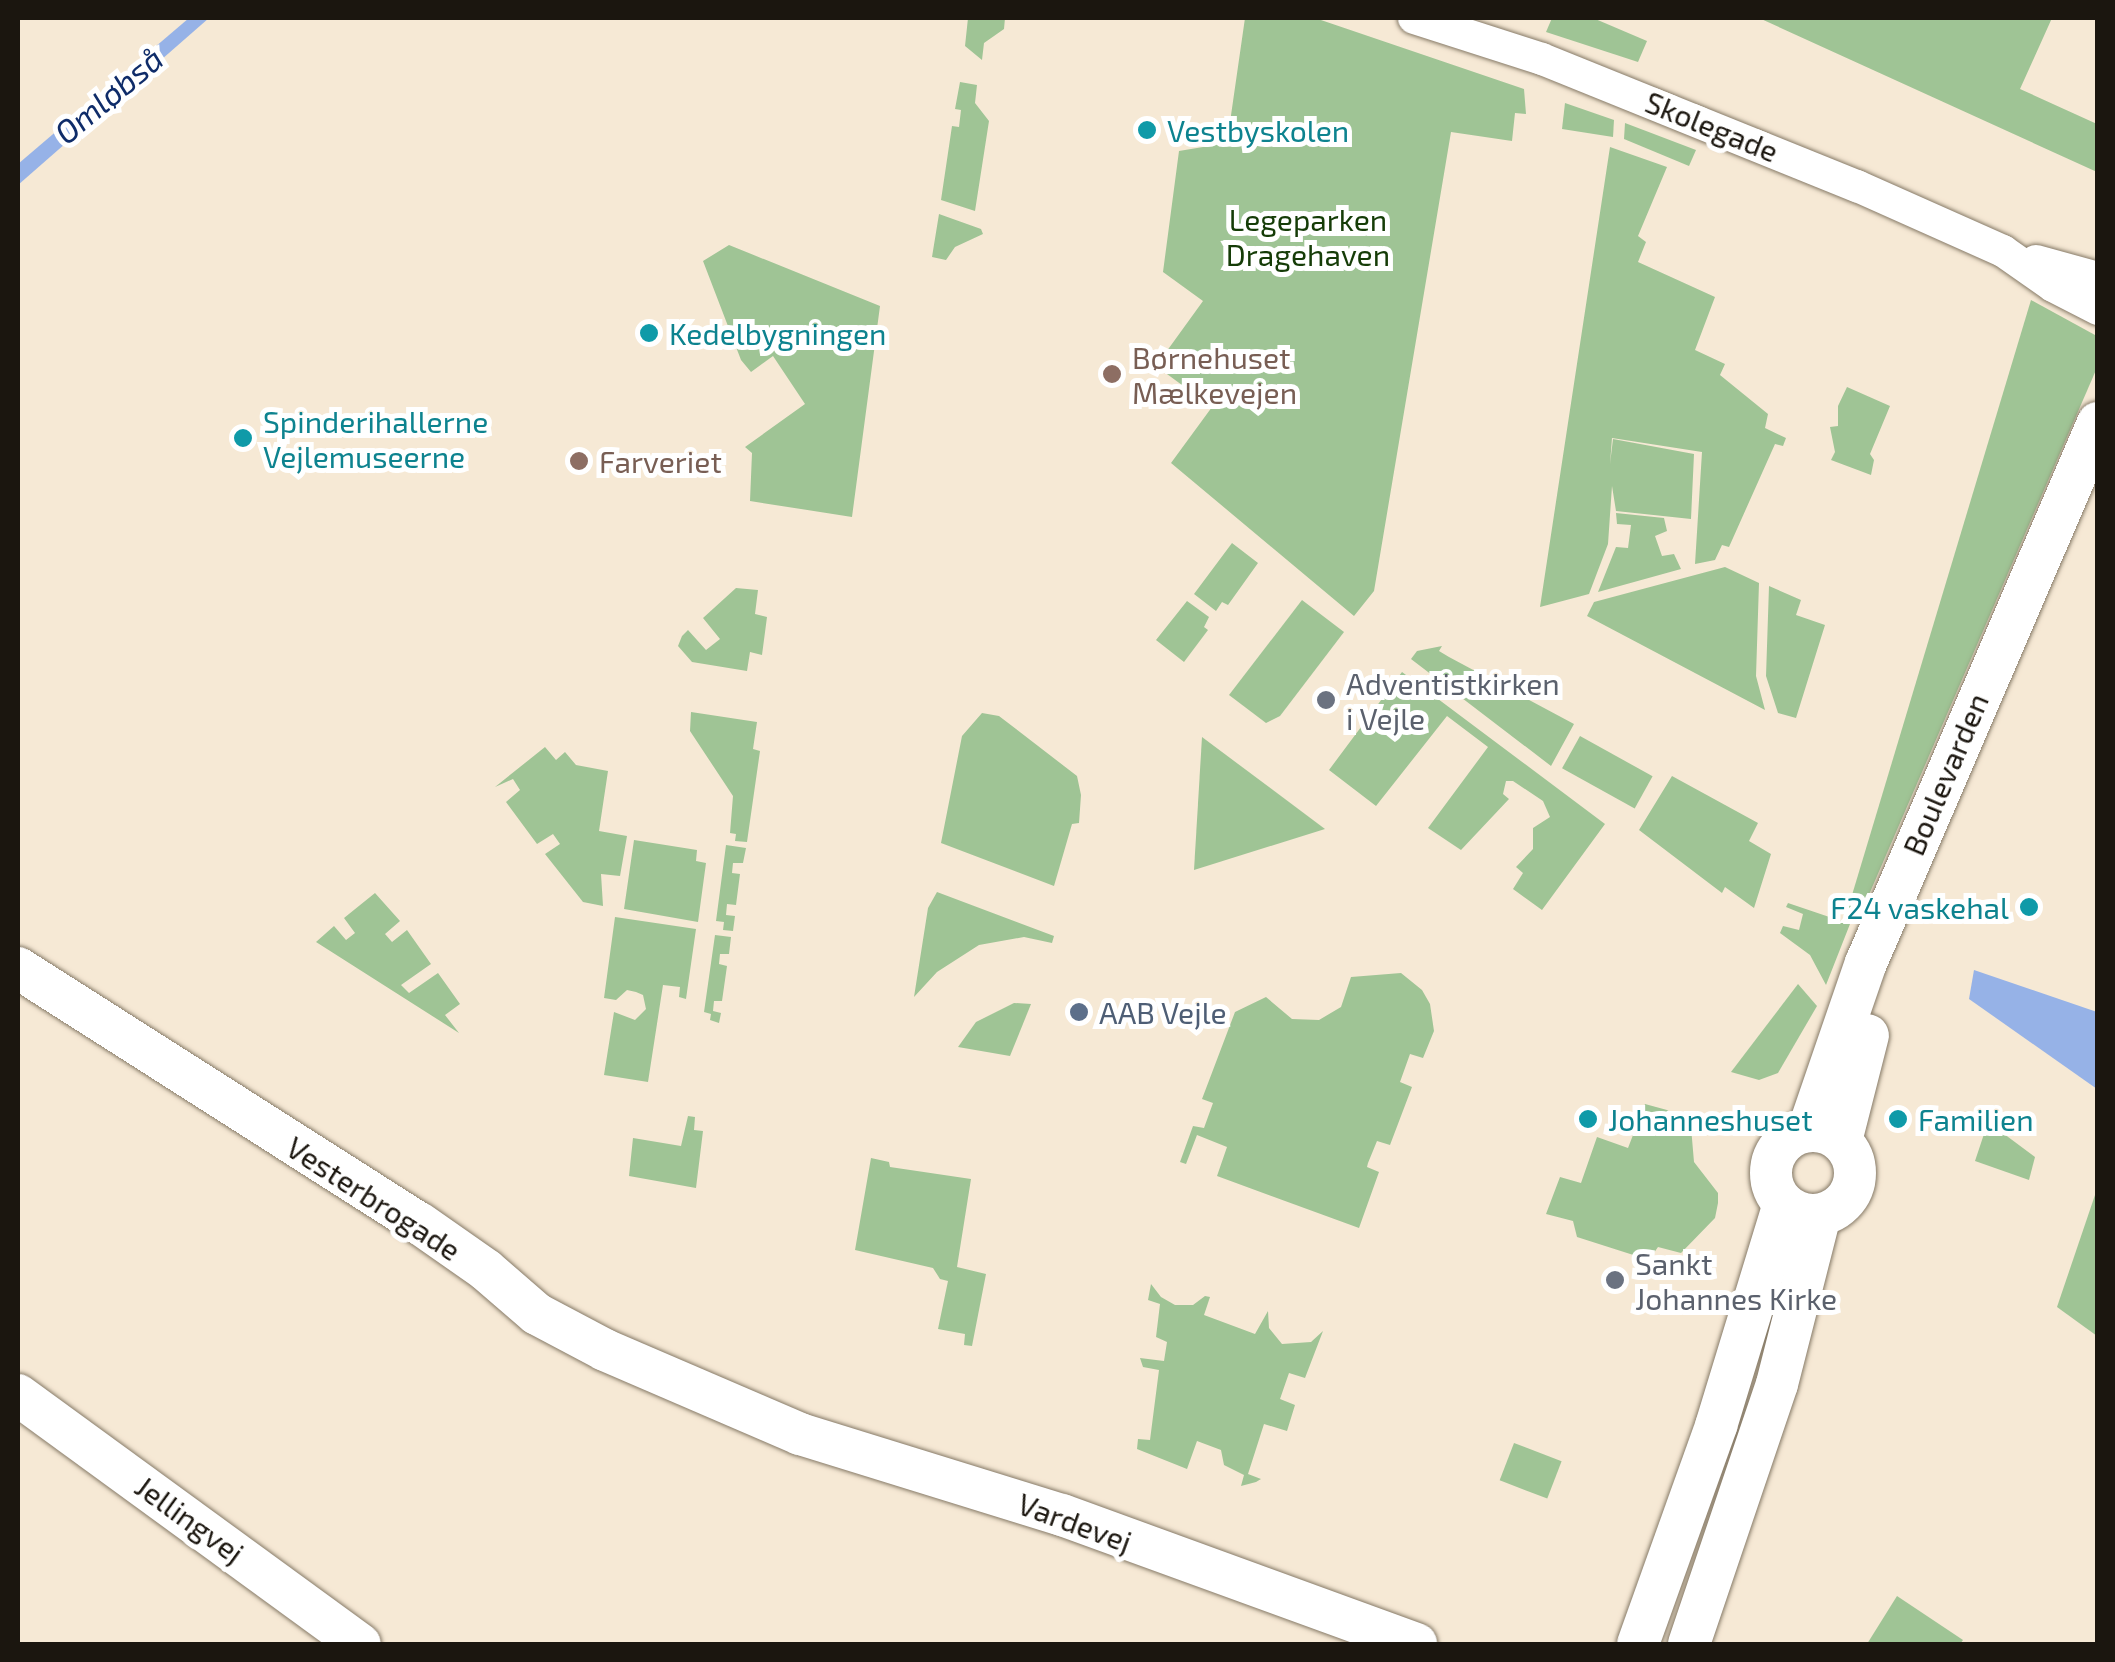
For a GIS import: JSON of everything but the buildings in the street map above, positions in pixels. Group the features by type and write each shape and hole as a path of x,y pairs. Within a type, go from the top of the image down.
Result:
{"main road":[{"name":"Boulevarden","path":"1825,1136 1860,979 2098,423"},
{"name":"Boulevarden","path":"1825,1136 1915,909 2098,486"},
{"name":"Vesterbrogade","path":"18,968 419,1224 486,1270 537,1314 738,1411"},
{"path":"1825,1136 1854,1161 1855,1182 1846,1200 1802,1209 1772,1184 1773,1159 1787,1140 1825,1136"},
{"path":"1638,1644 1716,1426 1802,1209"},
{"path":"1689,1644 1777,1384 1802,1209"},
{"name":"Jellingvej","path":"18,1395 360,1644"},
{"name":"Vardevej","path":"738,1411 890,1466 1062,1515 1413,1644"}],"street":[{"name":"Skolegade","path":"1414,18 1659,104 2003,252 2098,278"},
{"name":"Skolegade","path":"2003,252 2052,286 2098,309"}],"green space":[{"path":"968,18 1005,18 1004,29 984,43 982,60 965,46"},
{"name":"Legeparken Dragehaven","path":"1245,18 1315,18 1524,89 1526,114 1515,113 1512,141 1451,132 1374,591 1354,616 1171,463 1212,407 1156,366 1203,301 1163,272 1179,151 1227,143"},
{"path":"1552,18 1593,18 1647,41 1638,62 1546,32"},
{"path":"1759,18 2052,18 2020,89 2097,124 2097,172"},
{"path":"960,82 977,85 975,103 989,121 975,211 941,200 952,126 959,127 961,110 955,109"},
{"path":"1565,103 1614,120 1613,137 1562,129"},
{"path":"1625,123 1696,150 1689,166 1624,139"},
{"path":"1610,147 1667,167 1638,236 1646,242 1638,262 1715,297 1695,350 1725,364 1720,375 1768,414 1765,428 1786,438 1783,446 1775,444 1729,547 1722,545 1715,560 1695,564 1702,452 1612,438 1610,464 1613,439 1694,454 1691,519 1616,511 1612,486 1608,544 1589,594 1540,607"},
{"path":"939,214 981,229 983,234 955,247 946,260 932,257"},
{"path":"729,245 880,306 852,517 750,501 752,453 745,447 805,404 773,356 751,372 741,360 703,261"},
{"path":"2031,300 2095,335 2096,370 1858,920 1846,915"},
{"path":"1847,387 1890,406 1870,454 1874,460 1871,475 1831,460 1835,452 1830,427 1838,426 1838,406"},
{"path":"1616,513 1664,518 1667,531 1655,536 1662,556 1674,554 1681,569 1598,592 1616,547 1628,548 1631,525 1617,524"},
{"path":"1232,543 1258,563 1228,605 1222,602 1216,611 1194,594"},
{"path":"1725,567 1759,583 1756,676 1765,710 1587,616 1594,602"},
{"path":"1769,586 1801,600 1796,615 1825,625 1796,718 1778,713 1766,676"},
{"path":"736,588 758,590 755,614 767,617 762,655 750,652 747,671 692,662 678,646 682,636 688,630 706,650 720,639 703,618"},
{"path":"1302,600 1344,632 1280,716 1266,723 1229,695"},
{"path":"1187,601 1209,617 1204,627 1208,630 1184,662 1156,640"},
{"path":"1442,646 1439,651 1449,657 1574,724 1551,766 1411,659 1417,651"},
{"path":"1402,672 1605,824 1542,910 1513,889 1523,873 1516,867 1533,849 1533,828 1550,817 1543,801 1513,781 1506,781 1503,794 1509,799 1461,850 1428,828 1488,747 1447,716 1376,806 1329,770"},
{"path":"691,712 757,722 753,749 760,751 747,842 735,841 736,834 730,833 733,796 690,731"},
{"path":"982,713 999,716 1077,776 1081,795 1079,823 1072,824 1054,886 941,843 962,736"},
{"path":"1580,736 1653,776 1635,809 1562,768"},
{"path":"1202,737 1325,829 1194,870"},
{"path":"545,747 556,760 565,752 576,765 608,771 599,831 627,836 620,876 601,874 603,906 583,902 545,854 560,844 553,834 537,844 506,802 520,790 513,779 495,787"},
{"path":"1672,776 1758,823 1749,841 1771,854 1754,908 1725,887 1722,893 1639,830"},
{"path":"634,840 697,850 696,861 706,863 698,922 624,909"},
{"path":"726,845 746,848 743,863 733,863 732,873 740,874 736,905 727,904 726,915 735,916 733,931 723,930 724,922 716,921"},
{"path":"937,892 1054,936 1052,943 1024,937 979,945 937,972 914,997 928,908"},
{"path":"375,893 400,921 385,934 392,942 407,930 431,964 401,985 409,993 438,973 460,1004 445,1015 459,1033 316,942 334,926 346,940 355,933 344,918"},
{"path":"1788,903 1850,924 1826,985 1810,955 1780,933 1783,926 1799,930 1803,914 1786,907"},
{"path":"615,917 696,929 686,999 679,997 680,987 663,985 648,1082 604,1075 614,1012 635,1020 646,1009 643,995 636,992 627,990 616,1000 604,998"},
{"path":"715,935 731,937 729,954 720,954 719,964 727,966 722,1001 714,1001 713,1011 721,1013 719,1023 704,1012"},
{"path":"1401,973 1422,990 1430,1004 1434,1031 1423,1058 1410,1054 1400,1082 1412,1087 1390,1145 1377,1141 1368,1163 1367,1167 1379,1172 1359,1228 1217,1176 1227,1147 1197,1135 1186,1164 1180,1162 1193,1126 1204,1128 1213,1103 1202,1099 1235,1012 1266,997 1292,1019 1319,1020 1341,1007 1351,977"},
{"path":"1798,984 1817,1006 1778,1073 1759,1080 1731,1072"},
{"path":"1014,1003 1031,1004 1010,1056 958,1047 976,1022"},
{"path":"1645,1104 1667,1110 1691,1127 1694,1162 1718,1193 1715,1218 1681,1253 1658,1247 1649,1260 1577,1237 1573,1221 1546,1214 1560,1177 1581,1183 1597,1137 1628,1148"},
{"path":"688,1116 695,1117 694,1130 703,1131 696,1188 629,1176 633,1138 681,1146"},
{"path":"1988,1122 2035,1157 2029,1180 1975,1161"},
{"path":"871,1158 889,1162 890,1167 971,1179 957,1267 986,1274 972,1346 964,1345 965,1334 938,1329 948,1281 940,1279 933,1268 855,1250"},
{"path":"2095,1195 2098,1197 2097,1336 2057,1307"},
{"path":"1151,1284 1161,1297 1175,1305 1193,1305 1205,1296 1210,1297 1204,1315 1255,1334 1268,1311 1269,1328 1282,1344 1311,1342 1323,1331 1305,1378 1289,1373 1280,1399 1295,1405 1287,1431 1264,1424 1248,1474 1261,1479 1256,1482 1241,1486 1244,1475 1224,1465 1221,1450 1197,1441 1187,1469 1137,1449 1138,1439 1150,1440 1159,1370 1143,1367 1140,1358 1164,1361 1167,1342 1156,1337 1160,1304 1148,1300"},
{"path":"1514,1443 1562,1461 1547,1499 1500,1480"},
{"path":"1897,1596 1963,1640 1960,1644 1867,1644"}],"water":[{"name":"Omløbså","path":"189,18 209,18 18,185 18,164"},
{"path":"1974,970 2097,1012 2097,1089 1969,999"}],"place":[{"name":"Vestbyskolen","path":"1147,130"},
{"name":"Kedelbygningen","path":"649,333"},
{"name":"Børnehuset Mælkevejen","path":"1112,374"},
{"name":"Spinderihallerne Vejlemuseerne","path":"243,438"},
{"name":"Farveriet","path":"579,461"},
{"name":"Adventistkirken i Vejle","path":"1326,700"},
{"name":"F24 vaskehal","path":"2029,907"},
{"name":"AAB Vejle","path":"1079,1012"},
{"name":"Johanneshuset","path":"1588,1119"},
{"name":"Familien","path":"1898,1119"},
{"name":"Sankt Johannes Kirke","path":"1615,1280"}]}
